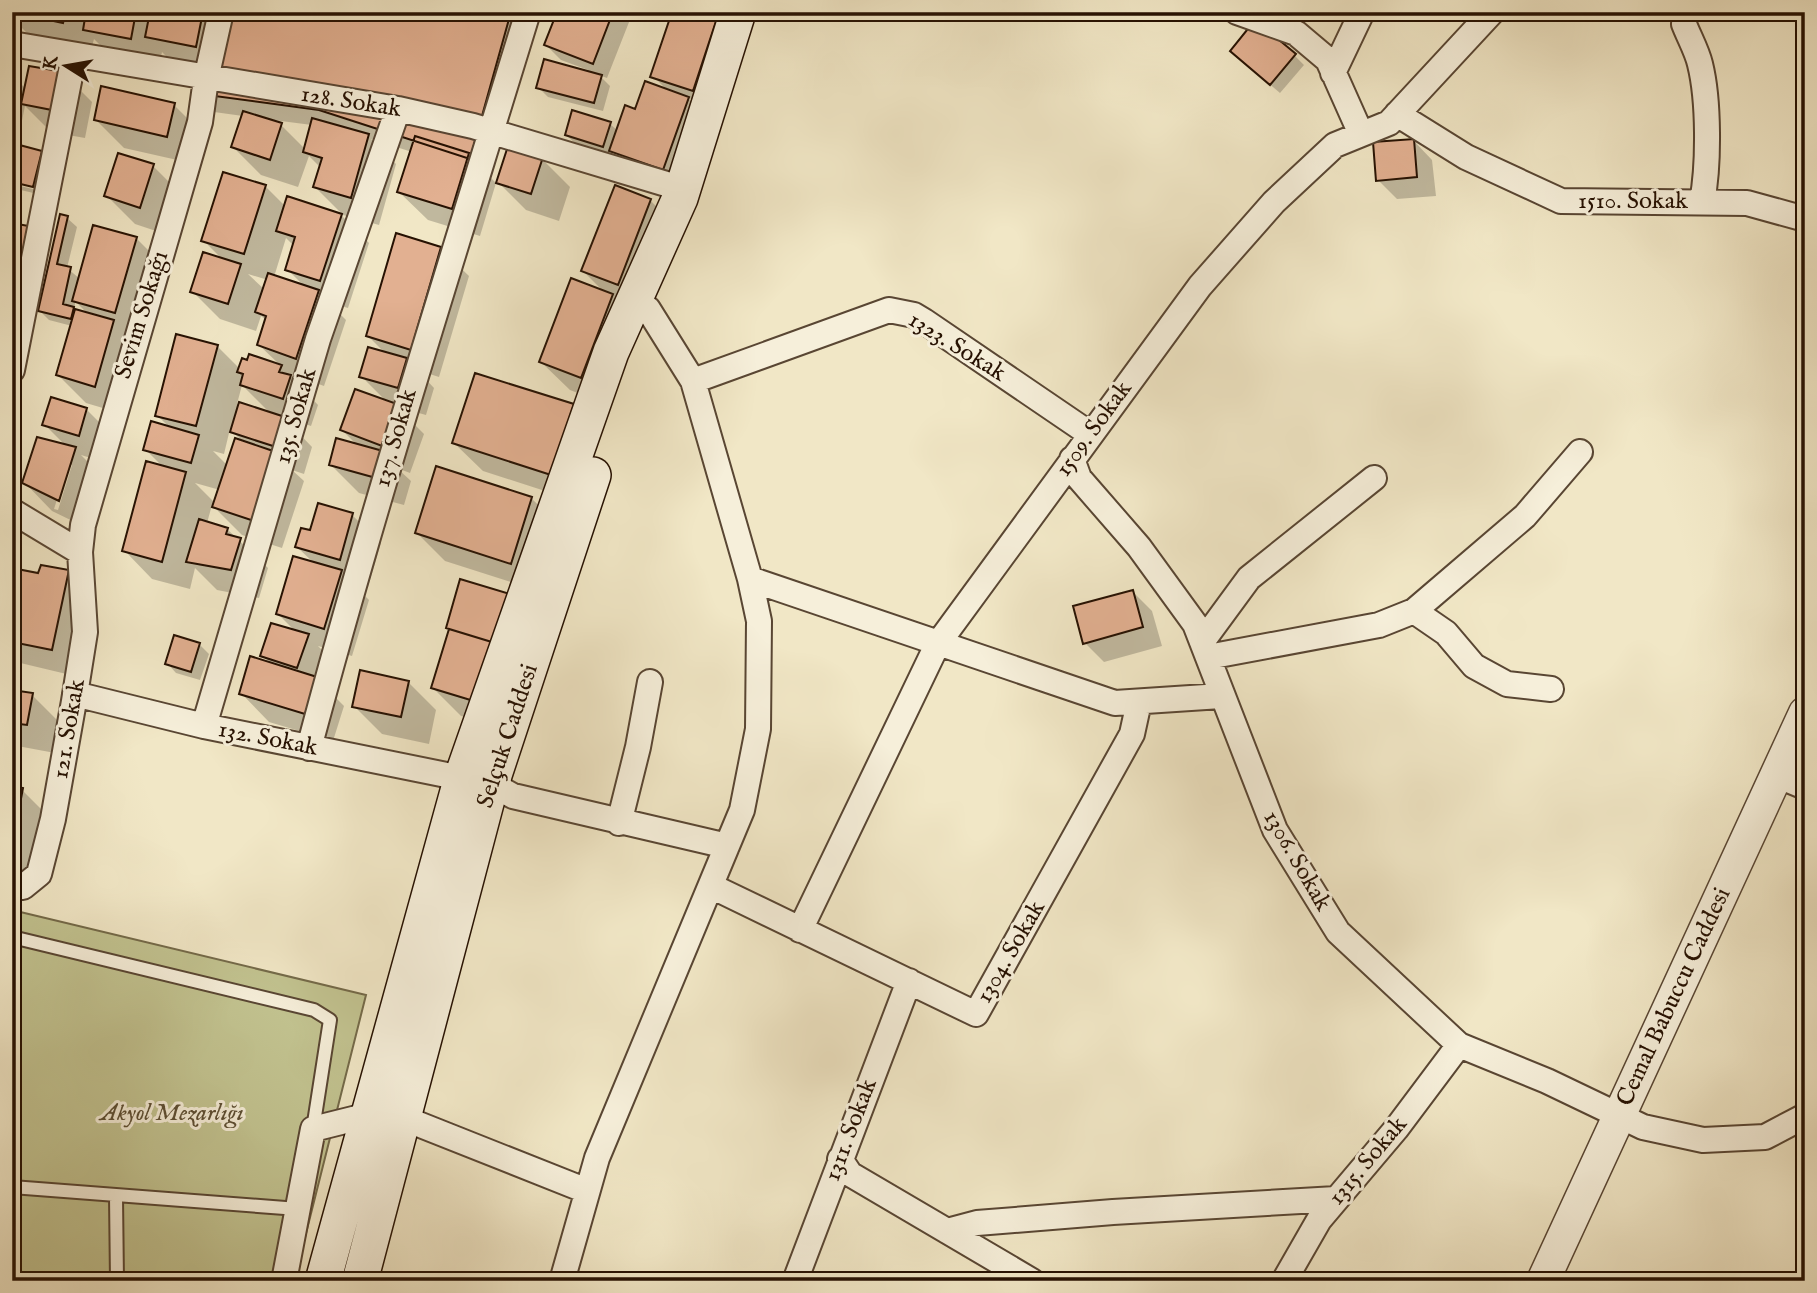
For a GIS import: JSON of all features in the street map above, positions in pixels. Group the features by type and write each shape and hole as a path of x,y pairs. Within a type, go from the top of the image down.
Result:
{"main road":[{"path":"323,1281 369,1115 611,352 681,194 738,12"},
{"name":"Selçuk Caddesi","path":"360,1281 403,1118 476,780 648,309 681,194"}],"street":[{"name":"Sevim Sokağı","path":"80,552 83,525 118,398 200,122 206,79 221,12"},
{"name":"137. Sokak","path":"309,748 420,355 528,12"},
{"path":"1237,12 1296,33 1328,60 1361,134"},
{"path":"1333,73 1362,12"},
{"name":"1509. Sokak","path":"800,930 937,645 1200,286 1274,202 1335,145 1389,122 1492,12"},
{"path":"1684,24 1700,63 1706,103 1706,183 1702,202"},
{"name":"128. Sokak","path":"12,44 206,79 398,109 491,132 681,194"},
{"path":"12,370 74,56"},
{"name":"135. Sokak","path":"204,726 318,339 398,109"},
{"name":"1510. Sokak","path":"1397,114 1466,157 1561,201 1747,203 1805,219"},
{"path":"562,1281 597,1158 742,810 758,729 759,621 750,579 693,380 648,309"},
{"name":"1323. Sokak","path":"693,380 889,310 914,315 924,321 1090,434"},
{"path":"1205,650 1380,625 1415,611 1525,516 1580,452"},
{"name":"1306. Sokak","path":"1072,459 1079,478 1139,547 1195,624 1275,830 1338,932 1459,1045 1547,1081 1643,1127 1703,1140 1765,1137 1802,1123"},
{"path":"1205,650 1249,578 1374,478"},
{"path":"12,511 80,552"},
{"name":"121. Sokak","path":"12,885 23,887 39,874 53,818 85,632 80,552"},
{"path":"750,579 937,645 1115,703 1221,696"},
{"path":"1415,611 1446,634 1475,666 1485,672 1507,684 1551,690"},
{"path":"620,822 650,682"},
{"name":"132. Sokak","path":"75,694 204,726 476,780 513,796 727,846"},
{"name":"1304. Sokak","path":"711,886 976,1014 1132,734 1139,702"},
{"name":"Cemal Babuccu Caddesi","path":"1543,1281 1805,713"},
{"path":"1776,775 1805,788"},
{"name":"1311. Sokak","path":"795,1281 909,981"},
{"name":"1315. Sokak","path":"1284,1281 1319,1220 1396,1129 1459,1045"},
{"path":"284,1281 313,1129 369,1115"},
{"path":"403,1118 587,1191"},
{"path":"840,1158 850,1174 1032,1281"},
{"path":"947,1231 976,1223 1336,1199"}],"lane":[{"path":"12,937 314,1010 330,1020 313,1129"},
{"path":"12,1187 298,1209"},
{"path":"116,1197 117,1281"}],"green space":[{"name":"Akyol Mezarlığı","path":"12,910 366,995 294,1281 12,1281"}],"building":[{"path":"12,12 66,12 63,23"},
{"path":"86,12 136,12 131,39 83,30"},
{"path":"150,12 203,12 196,47 145,37"},
{"path":"210,12 511,12 470,159 319,110 192,93"},
{"path":"557,12 613,12 593,64 544,45"},
{"path":"672,12 719,12 693,91 650,77"},
{"path":"1255,20 1296,54 1270,85 1230,51"},
{"path":"544,59 602,75 594,103 536,88"},
{"path":"29,66 65,72 57,111 21,104"},
{"path":"645,81 689,97 663,170 609,151 625,105 635,109"},
{"path":"101,86 175,103 167,137 94,120"},
{"path":"572,110 611,122 603,147 565,135"},
{"path":"243,111 282,123 270,160 231,147"},
{"path":"312,118 369,134 351,198 313,187 322,158 303,152"},
{"path":"415,136 469,153 452,209 397,192"},
{"path":"1414,139 1417,177 1376,181 1373,142"},
{"path":"12,143 42,151 33,187 12,182"},
{"path":"508,146 543,157 531,194 496,183"},
{"path":"118,153 154,164 140,208 104,196"},
{"path":"223,172 266,185 244,254 201,241"},
{"path":"615,185 651,199 618,285 581,271"},
{"path":"287,196 342,214 320,281 285,270 295,237 276,231"},
{"path":"60,214 68,216 57,264 71,267 63,304 74,307 71,319 38,311"},
{"path":"12,223 34,227 12,314"},
{"path":"93,225 137,237 115,313 72,301"},
{"path":"396,233 441,247 411,350 366,336"},
{"path":"203,252 241,264 228,304 190,292"},
{"path":"268,273 319,290 296,359 257,345 266,316 255,312"},
{"path":"571,278 613,294 581,378 539,362"},
{"path":"75,309 114,320 95,387 56,375"},
{"path":"176,334 218,345 196,426 155,416"},
{"path":"368,347 407,358 398,388 359,377"},
{"path":"249,354 282,365 279,372 291,375 283,399 240,385 243,374 237,372 242,358 247,360"},
{"path":"475,373 574,404 551,475 452,443"},
{"path":"355,389 397,404 382,446 340,430"},
{"path":"51,397 87,408 79,436 42,425"},
{"path":"239,402 285,417 276,447 230,432"},
{"path":"151,421 199,435 191,463 143,450"},
{"path":"37,437 76,447 59,501 22,483"},
{"path":"235,438 276,452 254,521 212,507"},
{"path":"336,438 383,451 376,478 329,465"},
{"path":"146,461 186,472 162,562 122,551"},
{"path":"436,466 532,497 511,564 415,533"},
{"path":"318,503 353,513 340,560 295,547 301,528 310,530"},
{"path":"199,519 228,528 226,534 241,538 231,570 186,562"},
{"path":"293,556 342,570 324,629 276,614"},
{"path":"41,565 69,570 52,650 12,642 12,568 38,573"},
{"path":"460,579 510,594 495,643 446,628"},
{"path":"1133,590 1143,627 1083,644 1073,606"},
{"path":"271,623 309,634 297,668 260,656"},
{"path":"449,629 495,643 477,702 431,688"},
{"path":"174,635 200,643 191,672 165,664"},
{"path":"250,656 317,677 305,714 239,694"},
{"path":"360,670 409,681 401,717 352,707"},
{"path":"12,690 33,693 27,725 12,723"},
{"path":"12,786 23,788 12,846"}]}
